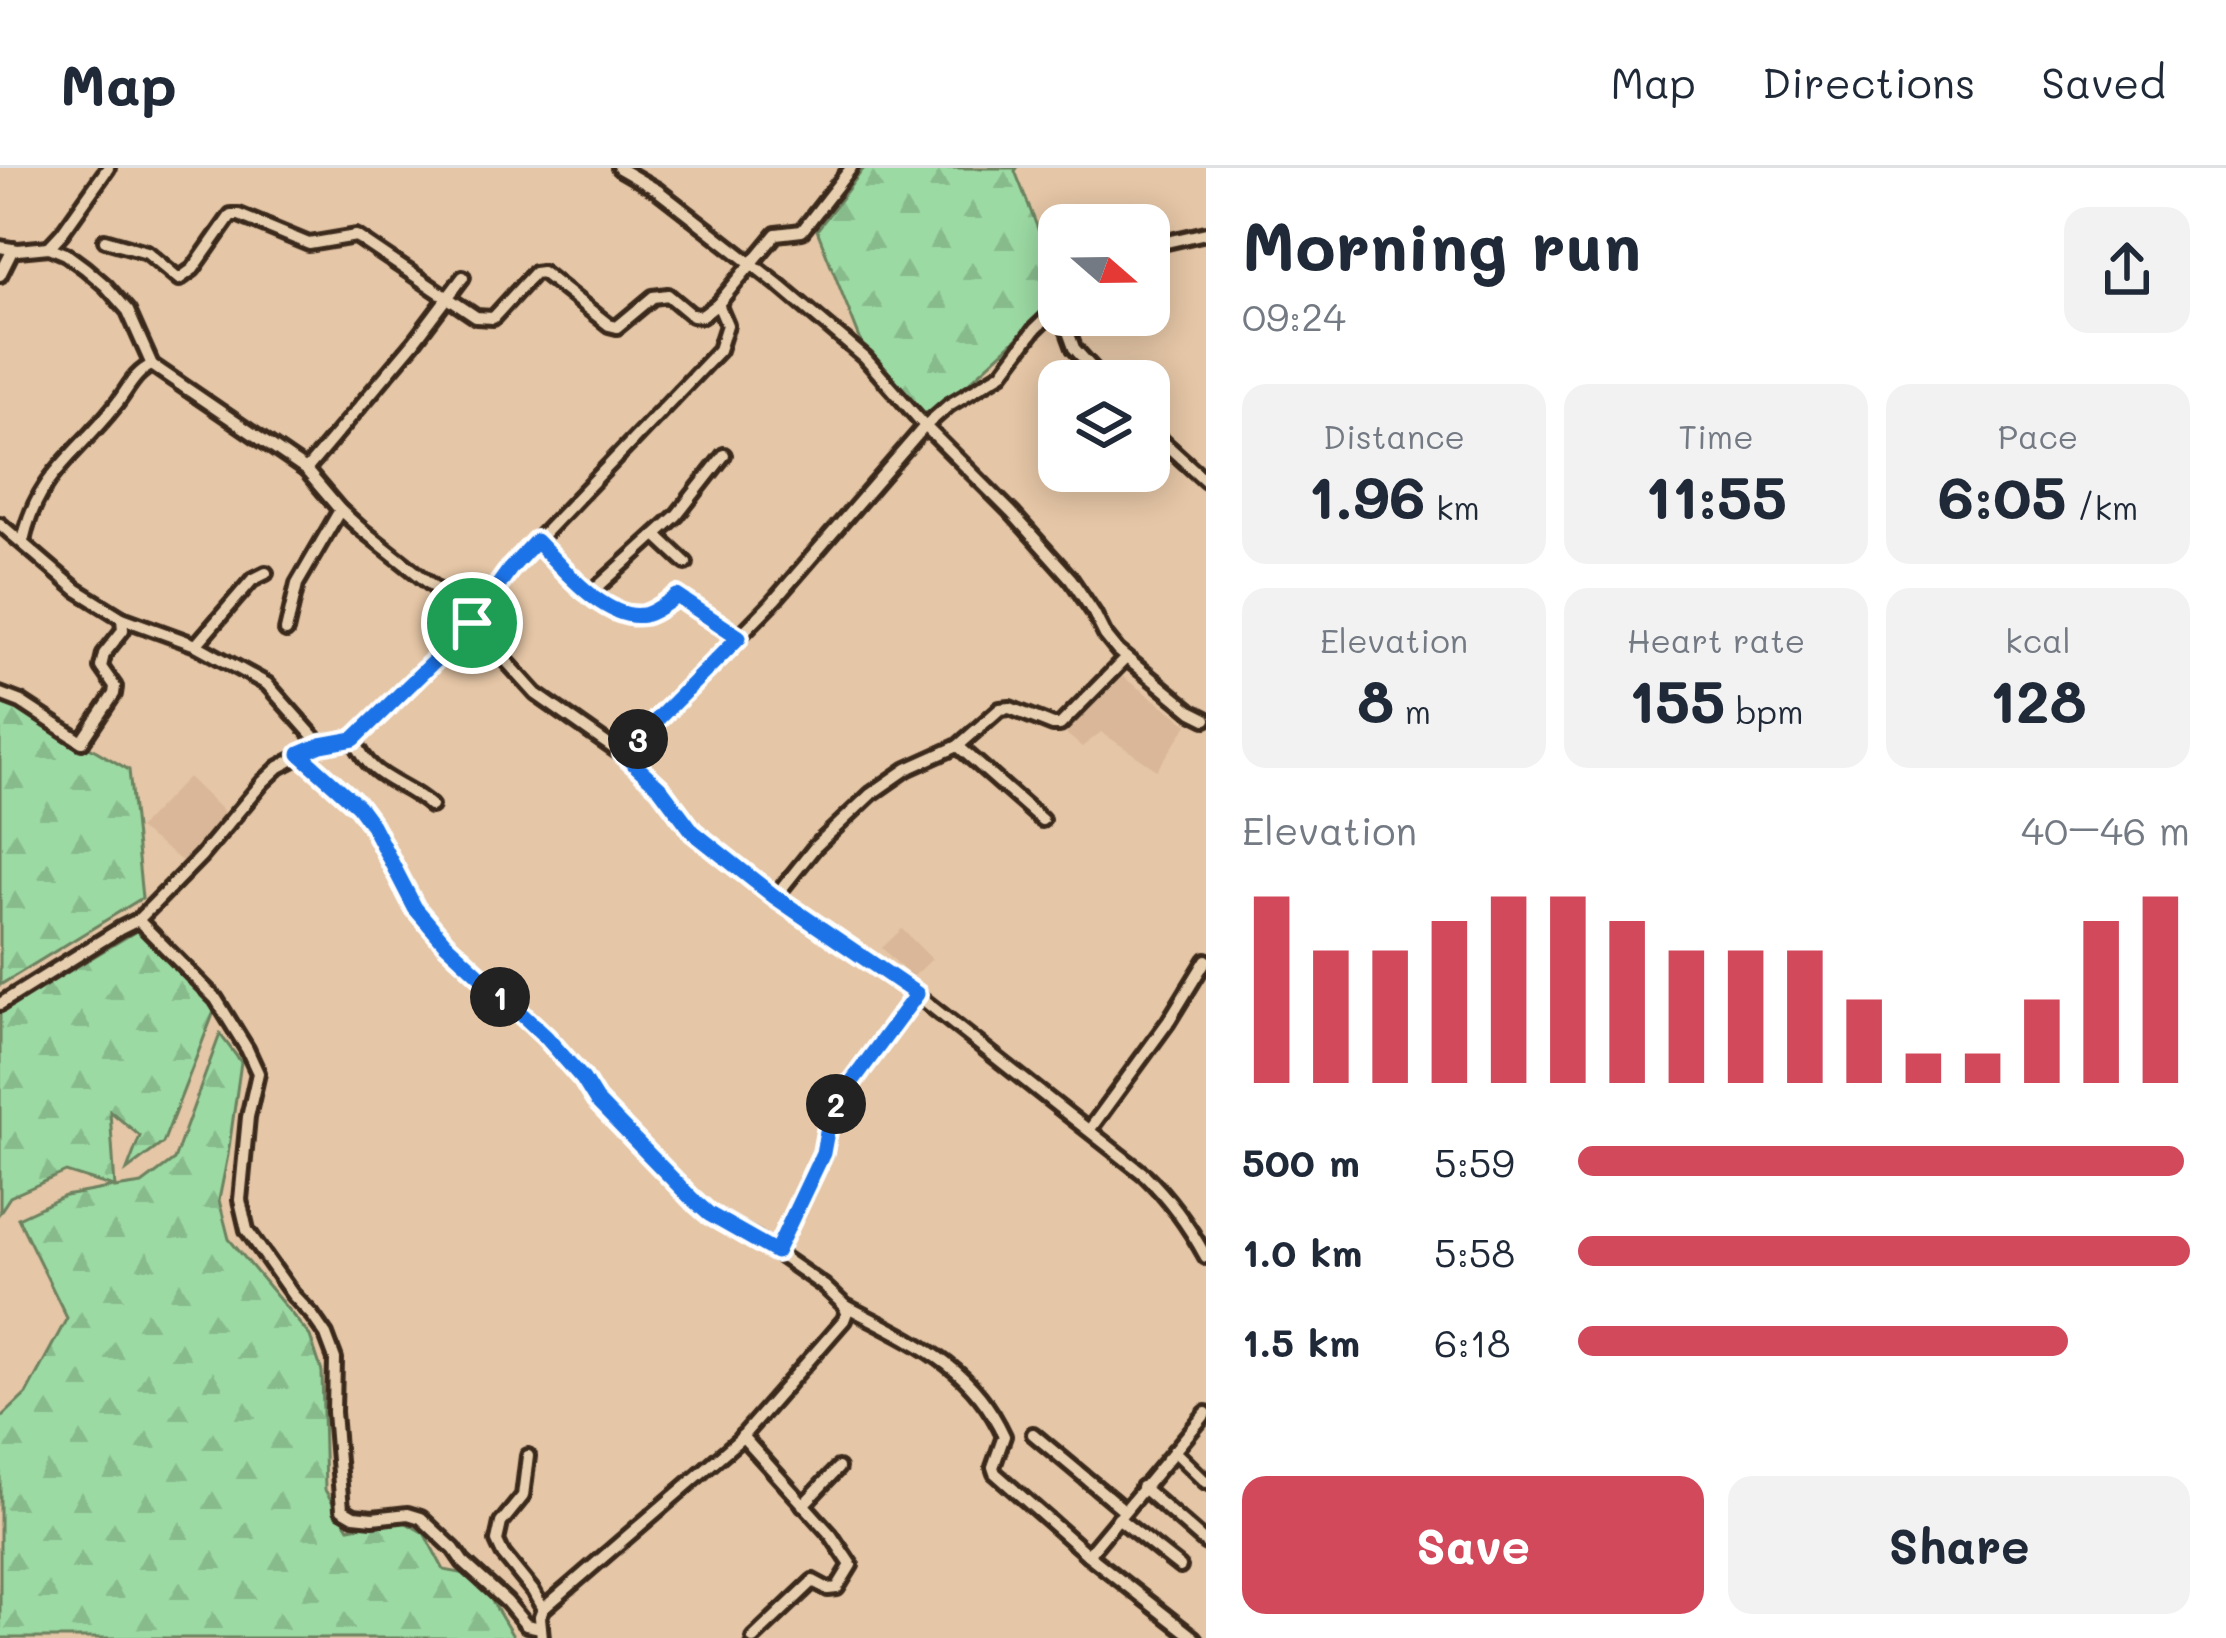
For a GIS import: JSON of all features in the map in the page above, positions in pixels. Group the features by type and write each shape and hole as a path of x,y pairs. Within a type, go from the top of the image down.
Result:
{"street":[{"path":"49,247 107,168"},
{"path":"619,168 657,190 866,358 1072,579 1105,635 1126,658 1206,718"},
{"path":"105,240 147,252 179,279 193,269 231,215 239,215 309,244 356,236 476,317 493,318 534,272 542,272 609,326 617,327 653,297 668,295 692,315 702,316 718,304 776,234 802,231 851,168"},
{"path":"1170,241 1206,233"},
{"path":"0,275 6,248 49,247 66,254 106,286 128,311 152,364 306,470 340,510 446,595 536,694 623,754 660,788 688,828 775,897 917,994 1090,1129 1165,1194 1206,1257"},
{"path":"306,470 463,278"},
{"path":"0,1004 139,920 278,767 321,745 354,739 472,623 510,569 719,350 727,325 718,304"},
{"path":"623,754 771,604 925,426 949,405 1002,373 1038,326"},
{"path":"22,542 33,507 55,471 117,404 136,375 152,364"},
{"path":"1170,448 1206,481"},
{"path":"590,594 676,515 724,455"},
{"path":"286,631 298,584 340,510"},
{"path":"0,524 77,590 122,618 196,645 267,684 321,745"},
{"path":"656,535 686,563"},
{"path":"536,541 590,594 628,616 650,614 677,596 739,637"},
{"path":"196,645 253,580 266,573"},
{"path":"0,694 22,702 82,742 114,694 115,686 101,667 104,654 123,630 122,618"},
{"path":"775,897 815,847 871,794 907,770 958,746 1000,709 1060,724 1126,658"},
{"path":"354,739 378,774 431,806"},
{"path":"958,746 1042,820"},
{"path":"300,754 358,806 415,908 445,943 546,1037 596,1100 691,1198 709,1214 776,1252 843,1304 921,1344 976,1388 1004,1436 995,1473 1088,1555 1194,1638"},
{"path":"139,920 216,999 248,1049 257,1073 240,1200 247,1230 313,1315 335,1359 342,1509 354,1516 408,1514 421,1518 526,1625 542,1633 543,1610 497,1541 501,1523 523,1496 528,1456"},
{"path":"1090,1129 1168,1022 1206,960"},
{"path":"776,1252 823,1153 831,1110 917,994"},
{"path":"543,1610 742,1436 844,1320 843,1304"},
{"path":"1088,1555 1206,1413"},
{"path":"1033,1434 1180,1567"},
{"path":"742,1436 851,1561 837,1588 813,1581 753,1638"},
{"path":"1174,1451 1206,1482"},
{"path":"803,1505 838,1468"},
{"path":"1142,1487 1206,1543"}],"shaded area":[{"path":"1116,672 1188,724 1157,770 1101,732 1082,747 1063,731"},
{"path":"188,777 228,816 185,863 138,829"},
{"path":"902,929 932,959 912,978 882,948"}],"green space":[{"path":"864,168 1017,168 1038,229 1038,319 923,425 872,369 817,230"},
{"path":"0,695 129,770 142,898 0,985"},
{"path":"143,927 217,1004 163,1143 127,1170 140,1136 110,1111 115,1188 142,1184 174,1160 220,1034 241,1062 219,1200 229,1239 310,1336 322,1372 325,1490 349,1528 399,1519 424,1533 444,1570 477,1576 514,1638 0,1638 0,1419 26,1394 67,1318 18,1218 65,1196 114,1187 66,1172 10,1197 0,1212 0,1013"}],"route":[{"path":"536,541 610,608 628,616 650,614 682,597 739,637 623,754 660,788 693,832 775,897 917,994 831,1110 823,1153 776,1252 709,1214 691,1198 596,1100 546,1037 445,943 415,908 358,806 300,754 354,739 472,623 536,541"}]}
